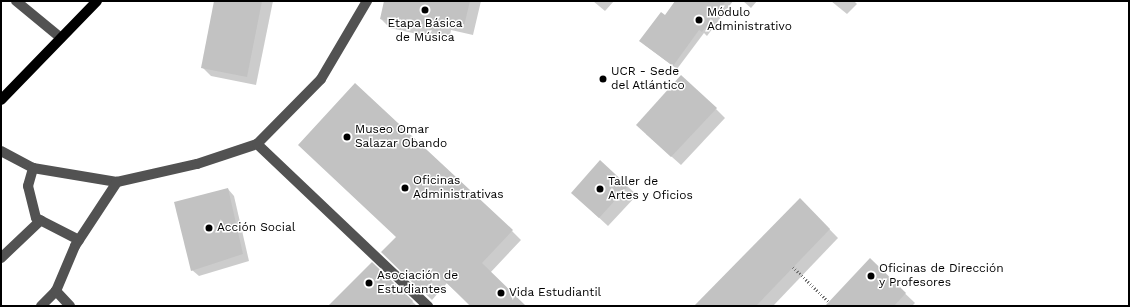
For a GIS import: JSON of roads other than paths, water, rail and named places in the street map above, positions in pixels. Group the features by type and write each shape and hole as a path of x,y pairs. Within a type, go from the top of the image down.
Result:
{"main road":[{"path":"1,100 97,1"}],"street":[{"path":"16,1 61,38"},
{"path":"1,151 33,168 117,182 197,164 258,144 321,80 367,1"},
{"path":"258,144 428,306"},
{"path":"33,168 28,186 36,218 80,240"},
{"path":"41,306 56,291 80,240 117,182"},
{"path":"1,258 41,220"},
{"path":"56,291 70,306"}],"place":[{"name":"Etapa Básica de Música","path":"425,10"},
{"name":"Módulo Administrativo","path":"699,20"},
{"name":"UCR - Sede del Atlántico","path":"603,79"},
{"name":"Museo Omar Salazar Obando","path":"347,137"},
{"name":"Oficinas Administrativas","path":"405,188"},
{"name":"Taller de Artes y Oficios","path":"600,189"},
{"name":"Acción Social","path":"209,228"},
{"name":"Oficinas de Dirección y Profesores","path":"871,276"},
{"name":"Asociación de Estudiantes","path":"369,283"},
{"name":"Vida Estudiantil","path":"501,293"}]}
